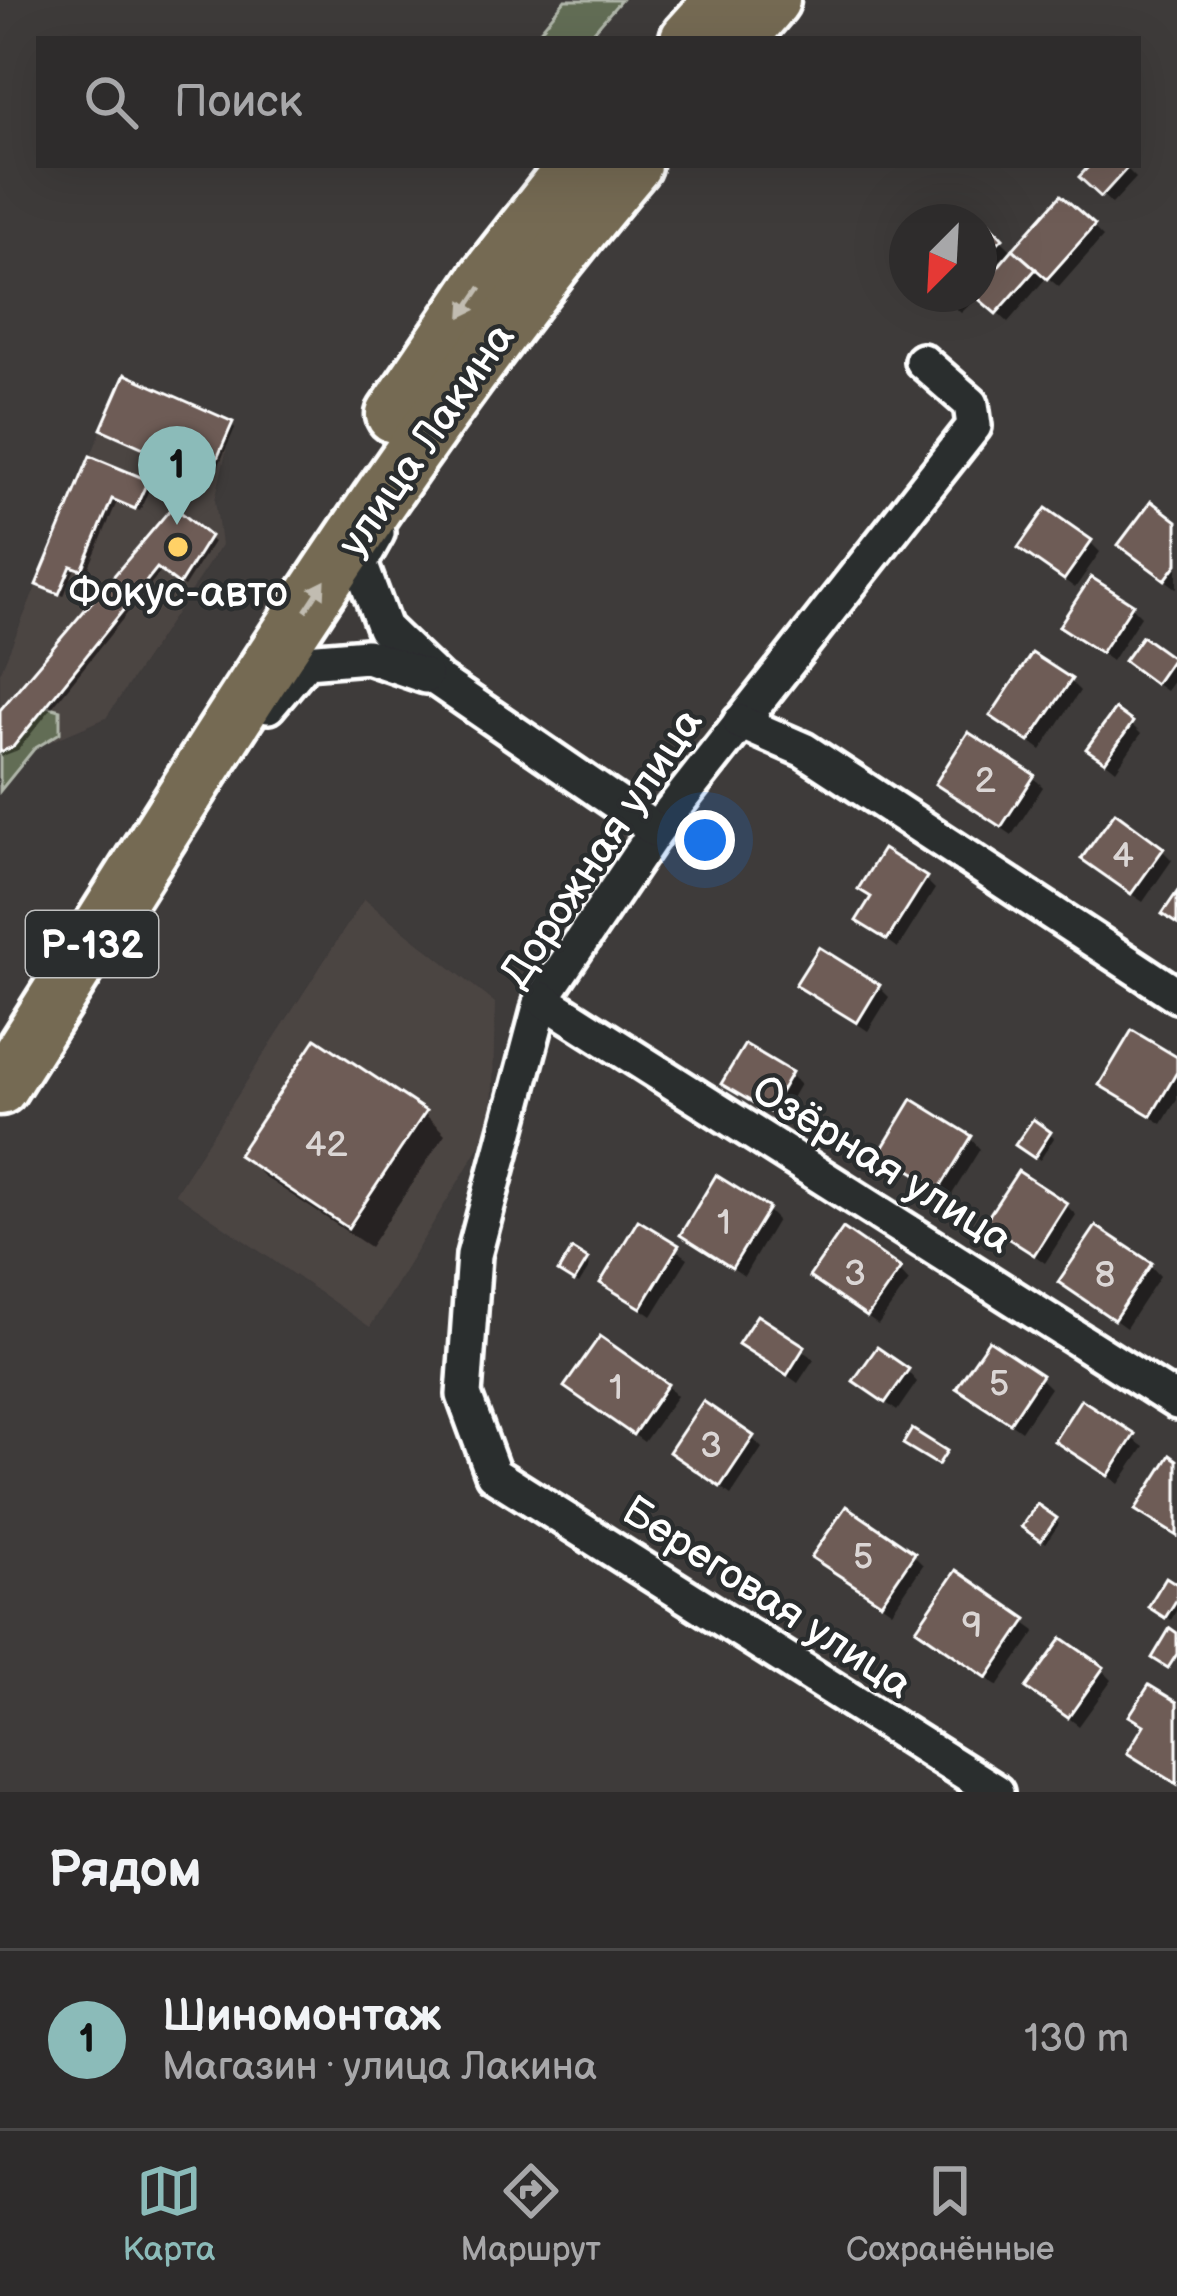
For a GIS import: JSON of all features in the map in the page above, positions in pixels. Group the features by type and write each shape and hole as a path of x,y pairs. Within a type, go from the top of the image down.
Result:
{"highway":[{"path":"691,36 723,0"},
{"path":"742,36 772,0"},
{"name":"улица Лакина","path":"0,1021 299,554 488,278 574,168"},
{"name":"улица Лакина","path":"0,1088 438,413 630,168"}],"street":[{"name":"Дорожная улица","path":"493,1474 464,1395 474,1255 542,999 656,830 974,426 970,404 922,361"},
{"path":"438,413 360,563 384,628 439,681 656,830"},
{"path":"183,800 306,661 367,656 439,681"},
{"path":"740,722 804,750 1177,994"},
{"name":"Озёрная улица","path":"542,999 1177,1402"},
{"name":"Береговая улица","path":"493,1474 996,1792"}],"shaded area":[{"path":"125,374 233,422 215,500 221,545 106,718 0,763 0,673"},
{"path":"364,899 495,1003 492,1126 370,1327 175,1193"}],"green space":[{"path":"565,0 621,0 590,36 535,36"},
{"path":"46,706 60,710 60,733 34,749 0,791 0,752 14,746"}],"building":[{"path":"1087,168 1127,168 1101,197 1079,177"},
{"path":"1061,195 1095,225 1047,279 1013,249"},
{"path":"1013,249 1036,269 996,314 994,312 997,268"},
{"path":"125,374 233,422 209,477 101,429"},
{"path":"90,456 148,480 135,509 112,499 82,570 71,566 59,594 36,585"},
{"path":"1151,501 1177,521 1177,564 1165,580 1118,545"},
{"path":"173,506 210,536 179,585 157,568 13,747 0,752 0,710"},
{"path":"1046,508 1092,540 1064,580 1018,548"},
{"path":"1091,577 1133,604 1101,653 1059,626"},
{"path":"1142,636 1173,658 1155,684 1124,661"},
{"path":"1032,653 1072,679 1029,742 990,716"},
{"path":"1115,709 1133,722 1105,762 1086,749"},
{"path":"968,732 1035,775 1001,827 935,784"},
{"path":"1115,812 1164,848 1131,894 1081,859"},
{"path":"883,849 927,877 887,940 856,921 871,897 858,889"},
{"path":"1177,892 1177,924 1162,914"},
{"path":"819,947 880,985 857,1023 795,985"},
{"path":"1132,1030 1177,1057 1177,1072 1151,1116 1099,1085"},
{"path":"316,1038 426,1111 348,1228 238,1155"},
{"path":"745,1044 792,1072 769,1112 721,1084"},
{"path":"912,1099 972,1136 940,1188 880,1152"},
{"path":"1033,1119 1051,1132 1034,1158 1015,1145"},
{"path":"1018,1171 1067,1203 1034,1255 984,1223"},
{"path":"716,1175 769,1208 732,1268 680,1235"},
{"path":"638,1220 679,1245 641,1308 600,1283"},
{"path":"1096,1226 1152,1263 1114,1320 1058,1282"},
{"path":"843,1228 901,1268 867,1317 809,1277"},
{"path":"572,1249 588,1259 574,1282 558,1272"},
{"path":"757,1315 805,1346 787,1375 738,1344"},
{"path":"600,1336 668,1384 633,1435 564,1387"},
{"path":"989,1340 1042,1375 1010,1423 956,1388"},
{"path":"877,1347 909,1369 885,1403 853,1381"},
{"path":"1081,1399 1135,1434 1108,1476 1054,1441"},
{"path":"703,1401 754,1436 720,1487 669,1452"},
{"path":"912,1429 947,1451 938,1465 903,1444"},
{"path":"1170,1455 1177,1460 1177,1536 1135,1510"},
{"path":"1037,1504 1057,1518 1041,1541 1021,1527"},
{"path":"846,1506 915,1553 881,1603 811,1557"},
{"path":"956,1570 1027,1619 987,1678 916,1629"},
{"path":"1166,1577 1177,1584 1177,1599 1165,1618 1148,1607"},
{"path":"1170,1628 1177,1633 1177,1654 1168,1668 1152,1658"},
{"path":"1062,1638 1104,1667 1068,1718 1026,1688"},
{"path":"1149,1685 1177,1702 1177,1784 1127,1753 1144,1725 1129,1716"}],"place":[{"name":"Шиномонтаж","path":"177,525"},
{"name":"Фокус-авто","path":"178,547"}]}
